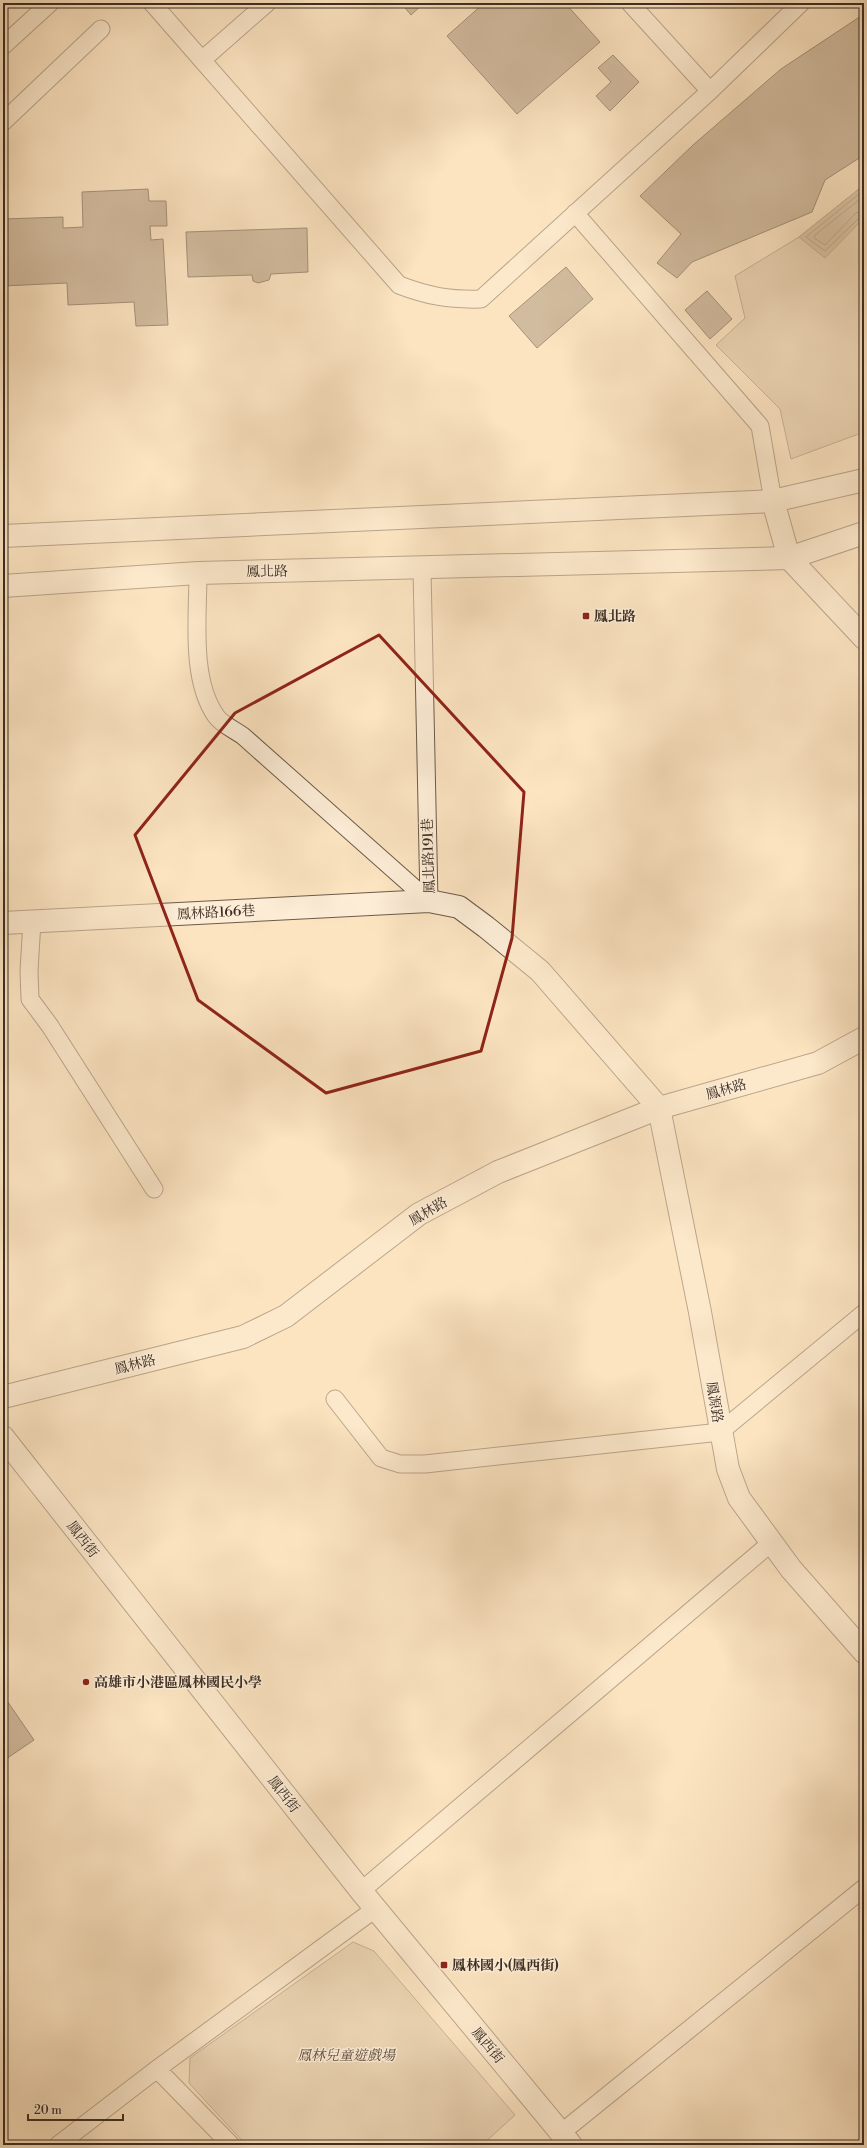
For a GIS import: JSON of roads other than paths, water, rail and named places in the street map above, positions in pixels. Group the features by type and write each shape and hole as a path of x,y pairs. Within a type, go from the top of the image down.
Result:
{"street":[{"path":"3,536 773,500 864,480"},
{"path":"773,500 789,558 864,638"},
{"name":"鳳北路","path":"3,586 198,573 422,569 789,558 864,533"},
{"name":"鳳林路166巷","path":"3,923 429,901"},
{"name":"鳳北路191巷","path":"429,901 459,907 540,971 659,1108"},
{"name":"鳳林路","path":"3,1397 243,1337 286,1316 419,1214 498,1172 659,1108 818,1063 864,1038"},
{"name":"鳳源路","path":"659,1108 700,1312 720,1432 728,1470 739,1498 791,1570 864,1652"},
{"name":"鳳西街","path":"3,1437 375,1909 566,2139"}],"lane":[{"path":"3,46 50,3"},
{"path":"152,3 399,285 426,295 454,300 481,299 710,91 801,3"},
{"path":"202,60 266,3"},
{"path":"630,3 710,91"},
{"path":"3,122 101,29"},
{"path":"575,213 760,426 773,500"},
{"name":"鳳北路191巷","path":"422,569 429,901"},
{"path":"198,573 198,660 206,694 216,717 243,736 429,901"},
{"path":"32,921 29,971 30,999 50,1026 154,1189"},
{"path":"335,1399 381,1458 400,1464 424,1464 720,1432 864,1313"},
{"path":"361,1891 772,1542"},
{"path":"566,2139 864,1888"},
{"path":"58,2145 157,2069 375,1909"},
{"path":"157,2069 231,2145"}],"water":[{"path":"864,185 864,218 825,258 799,237"}],"place":[{"name":"鳳北路","path":"586,616"},
{"name":"高雄市小港區鳳林國民小學","path":"86,1682"},
{"name":"鳳林國小(鳳西街)","path":"444,1965"}],"park label":[{"name":"鳳林兒童遊戲場","path":"346,2055"}]}
